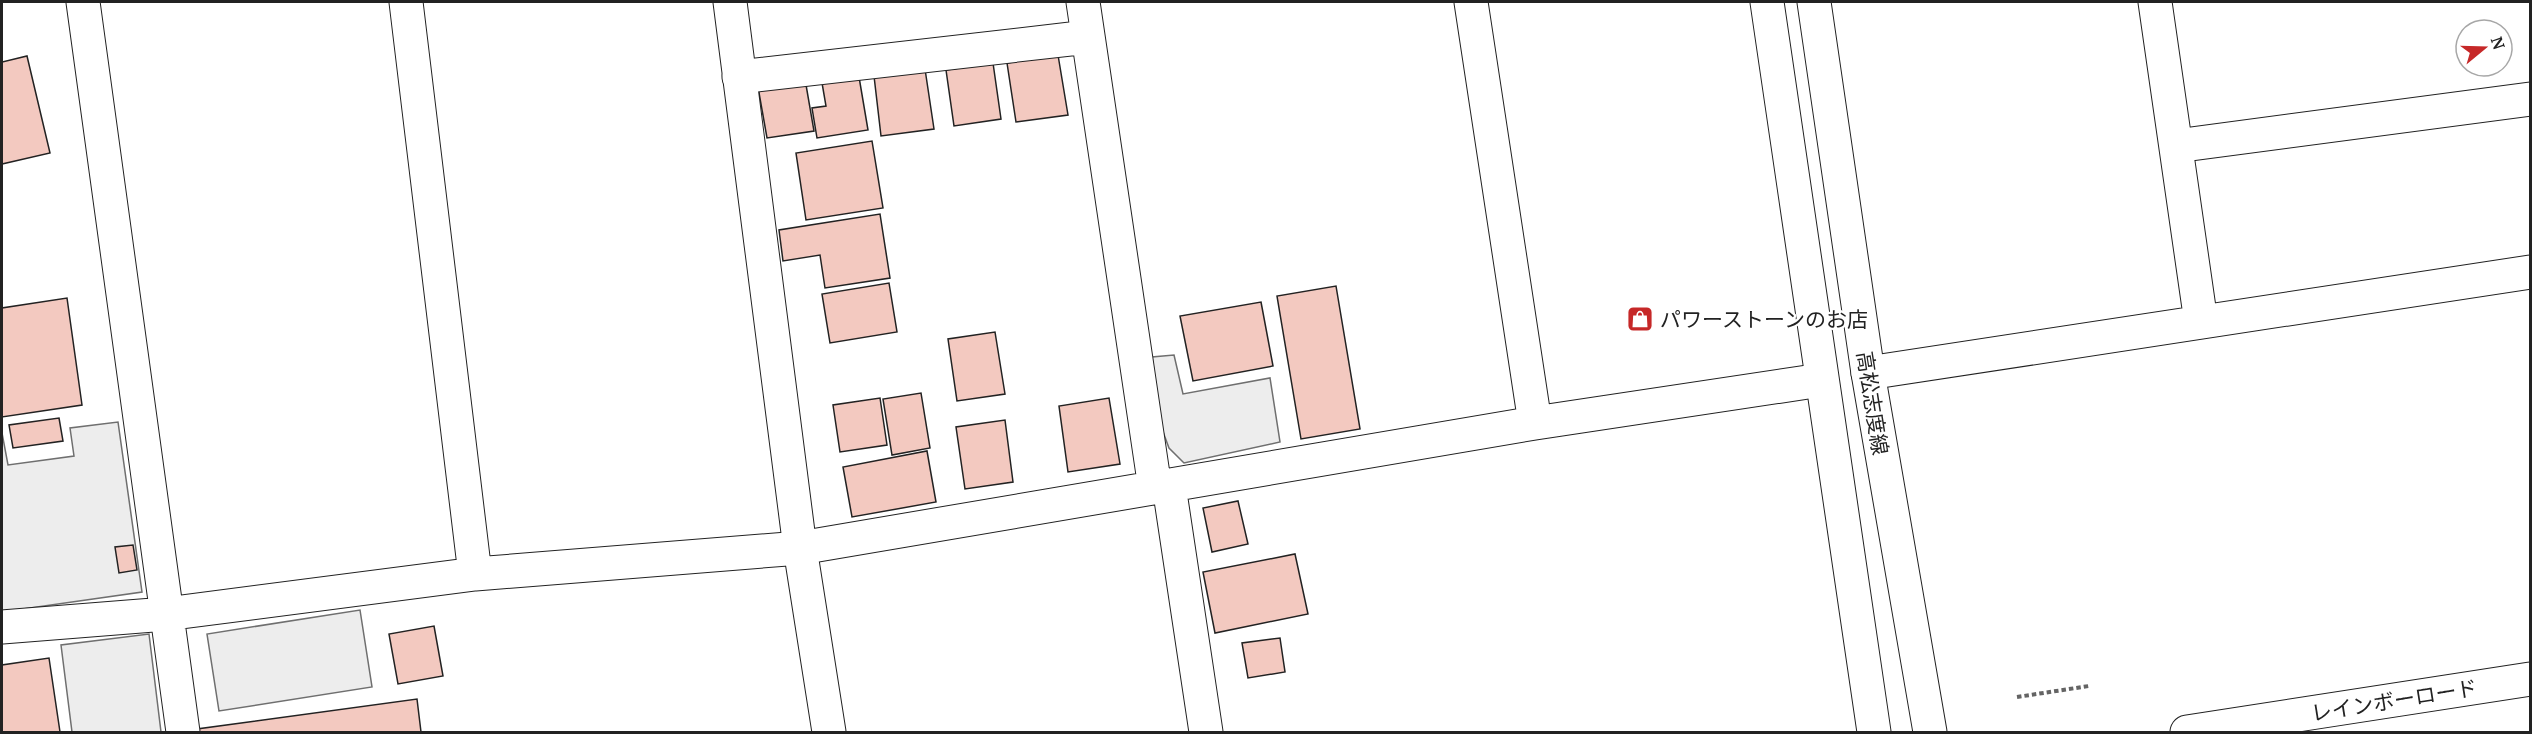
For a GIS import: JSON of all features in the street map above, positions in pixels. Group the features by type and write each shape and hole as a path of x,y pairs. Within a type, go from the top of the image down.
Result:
{"street":[{"path":"83,2 183,732"},
{"path":"406,2 476,574"},
{"path":"730,2 800,548 829,732"},
{"path":"1083,2 1162,487 1206,732"},
{"path":"1471,2 1535,423"},
{"path":"1767,2 1874,732"},
{"name":"高松志度線","path":"1814,2 1868,373 1930,732"},
{"path":"2155,2 2201,322"},
{"path":"739,77 1088,37"},
{"path":"2176,146 2530,99"},
{"path":"1868,373 2530,272"},
{"path":"2,627 166,614 476,574 800,548 1535,423 1821,380"},
{"name":"レインボーロード","path":"2187,732 2530,679"}],"path":[{"path":"2017,698 2089,686"}],"shaded area":[{"path":"1174,355 1183,394 1270,378 1280,442 1184,463 1169,448 1162,429 1152,357"},
{"path":"118,422 142,592 2,612 2,433 8,465 74,456 70,428"},
{"path":"360,610 372,687 219,711 207,634"},
{"path":"149,634 161,732 72,732 61,645"}],"building":[{"path":"1058,55 1068,115 1016,122 1007,63"},
{"path":"27,56 50,153 2,164 2,62"},
{"path":"993,63 1001,119 954,126 946,70"},
{"path":"925,69 934,129 881,136 874,76"},
{"path":"858,71 868,130 817,138 812,108 826,106 821,77"},
{"path":"805,79 814,131 767,138 758,87"},
{"path":"872,141 883,208 806,220 796,153"},
{"path":"880,214 890,278 825,288 820,255 783,261 779,230"},
{"path":"889,283 897,332 830,343 822,294"},
{"path":"1336,286 1360,429 1301,439 1277,296"},
{"path":"67,298 82,405 2,417 2,308"},
{"path":"1261,302 1273,366 1193,381 1180,316"},
{"path":"995,332 1005,394 957,401 948,339"},
{"path":"921,393 930,448 892,455 883,399"},
{"path":"880,398 887,445 840,452 833,405"},
{"path":"1109,398 1120,464 1068,472 1059,406"},
{"path":"59,418 63,441 13,448 9,425"},
{"path":"1005,420 1013,482 965,489 956,427"},
{"path":"927,451 936,502 852,517 843,467"},
{"path":"1238,501 1248,544 1212,552 1203,508"},
{"path":"133,545 137,570 119,573 115,547"},
{"path":"1295,554 1308,614 1215,633 1203,572"},
{"path":"434,626 443,676 398,684 389,634"},
{"path":"1280,638 1285,672 1248,678 1242,643"},
{"path":"49,658 60,732 2,732 2,665"},
{"path":"417,699 421,732 197,732 197,729"}],"place":[{"name":"パワーストーンのお店","path":"1640,319"}]}
